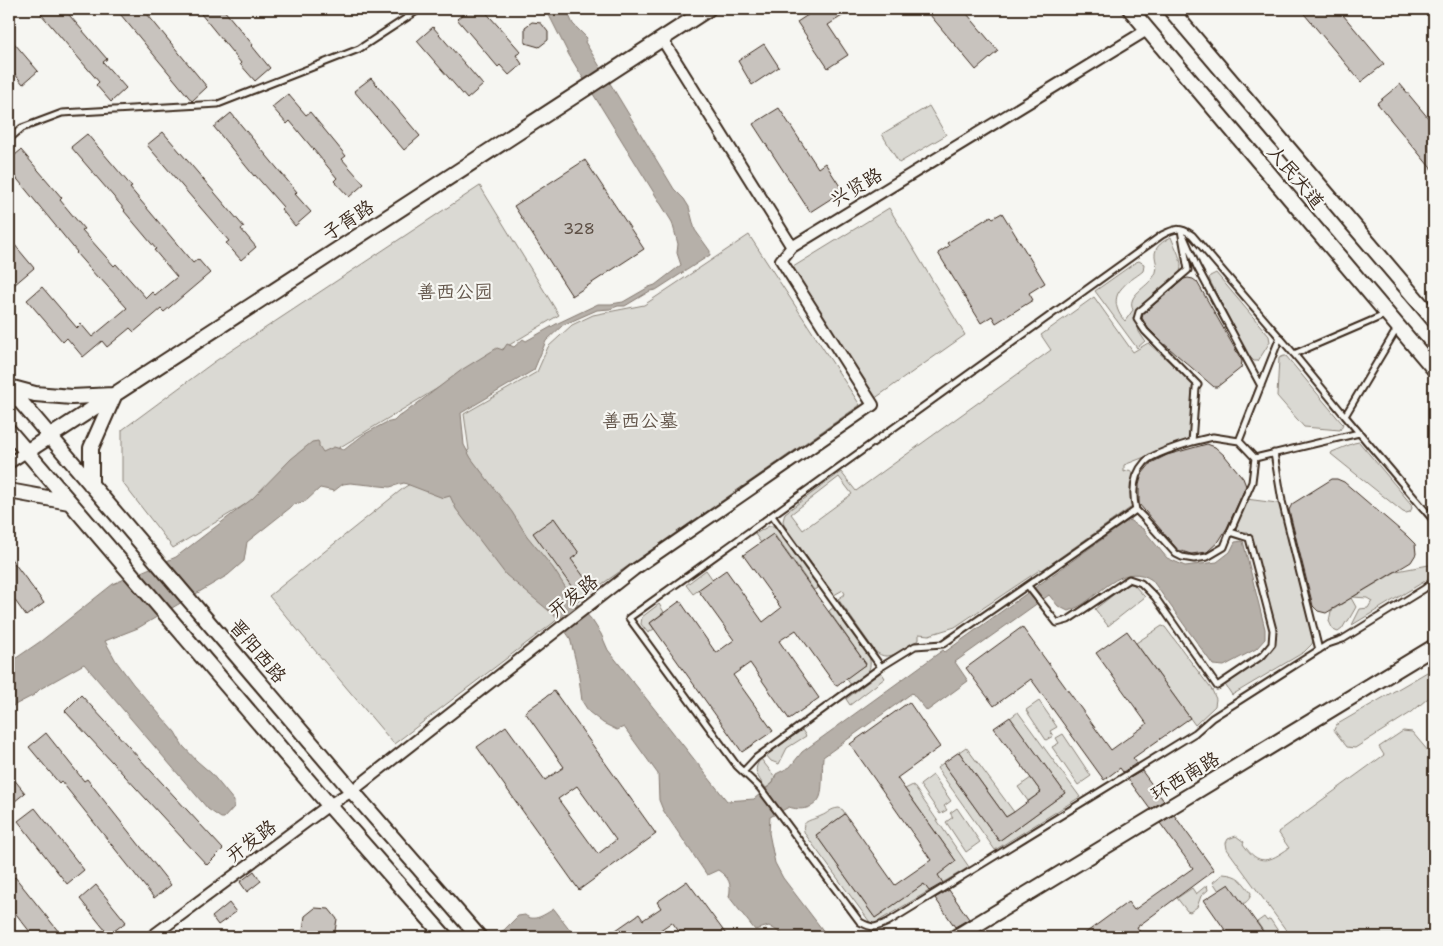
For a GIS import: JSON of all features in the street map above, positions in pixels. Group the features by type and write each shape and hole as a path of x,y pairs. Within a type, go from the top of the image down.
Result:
{"main road":[{"name":"子胥路","path":"26,452 708,9"},
{"name":"人民大道","path":"1130,9 1434,369"},
{"name":"人民大道","path":"1177,11 1434,320"},
{"path":"9,387 36,394 72,397 114,395 91,448 91,485"},
{"name":"晋阳西路","path":"9,387 476,934"},
{"path":"9,431 444,937"},
{"path":"9,491 69,502"},
{"name":"环西南路","path":"956,937 1434,648"}],"street":[{"name":"兴贤路","path":"792,247 1148,30"},
{"path":"662,39 792,247"},
{"name":"开发路","path":"151,937 329,805 352,791 634,570 873,405 781,260 792,247"},
{"name":"子胥路","path":"9,463 26,452"}],"lane":[{"path":"9,139 22,128 62,113 218,104 358,49 420,9"},
{"path":"1181,230 1197,267 1261,386"},
{"path":"1181,230 1188,270 1139,312 1137,319 1145,331 1198,386 1196,388 1192,442"},
{"path":"1434,521 1201,244 1184,230 1170,231 629,618 728,754 760,788 860,922 870,927 877,927 1195,733 1212,718 1328,644 1343,639 1424,590 1434,581"},
{"path":"1294,354 1387,314"},
{"path":"1344,416 1398,327"},
{"path":"1239,440 1280,338"},
{"path":"1255,458 1359,433"},
{"path":"1213,437 1239,440 1255,458 1252,482 1224,547 1207,557 1194,559 1176,554 1136,510 1134,499 1135,478 1146,461 1192,442 1213,437"},
{"path":"1274,454 1282,501 1319,650"},
{"path":"743,772 756,758 881,667 915,646 943,644 1136,510"},
{"path":"772,516 881,667"},
{"path":"1028,586 1056,623 1068,620 1129,579 1140,583 1155,597 1217,686 1262,655 1272,644 1273,630 1249,538 1230,532"}],"green space":[{"path":"929,106 946,135 899,163 882,134"},
{"name":"善西公园","path":"480,186 559,315 173,548 122,482 122,430 214,362"},
{"path":"889,208 965,335 874,399 793,267"},
{"name":"善西公墓","path":"749,235 860,405 579,600 553,623 394,744 269,596 405,487 469,450 464,414 537,372 548,347 572,325 593,315 644,305"},
{"path":"1171,237 1180,259 1180,272 1138,308 1136,318 1139,332 1145,341 1137,348 1095,291 1136,262 1139,261 1144,264 1143,271 1123,286 1118,293 1116,301 1118,310 1125,321 1133,310 1132,300 1156,272 1155,253 1157,248 1162,242"},
{"path":"1216,273 1269,336 1270,342 1258,361 1254,361 1248,355 1210,281 1210,276"},
{"path":"1094,297 1133,352 1148,343 1194,384 1189,440 1124,465 1124,472 1129,470 1136,474 1133,506 1042,570 955,627 929,635 919,634 919,640 897,653 886,656 881,655 875,651 838,599 845,594 843,590 834,595 784,525 785,513 841,472 856,491 1051,350 1041,335","holes":["839,477 852,494 803,530 791,514"]},
{"path":"1286,356 1343,424 1340,430 1304,427 1277,396 1279,358"},
{"path":"1359,442 1411,504 1410,512 1403,512 1331,454"},
{"path":"1246,499 1277,503 1282,507 1314,638 1312,644 1304,652 1232,695 1224,683 1266,655 1274,645 1276,637 1251,536 1247,532 1234,531"},
{"path":"769,526 778,528 819,587 814,590 774,534 761,543 755,534"},
{"path":"1434,564 1434,572 1425,581 1352,625 1360,609 1368,608 1372,601 1367,598 1353,597 1397,571"},
{"path":"706,570 713,580 693,594 686,585"},
{"path":"1133,584 1145,597 1108,626 1095,609 1126,585"},
{"path":"1351,598 1356,607 1342,629 1338,632 1333,630 1329,621 1331,611"},
{"path":"659,604 664,612 650,623 654,629 648,633 641,624 642,617"},
{"path":"835,606 869,656 869,670 860,680 851,685 846,678 866,664 829,611"},
{"path":"1162,626 1165,627 1212,690 1216,699 1215,706 1195,725 1136,643"},
{"path":"1434,668 1434,694 1412,712 1355,748 1347,747 1334,730 1336,725"},
{"path":"881,672 885,678 850,705 846,699"},
{"path":"1039,701 1057,727 1050,731 1053,736 1046,740 1026,710"},
{"path":"1018,712 1080,797 995,850 937,768 943,763 999,841 1065,793 1010,718"},
{"path":"802,730 806,736 787,748 779,764 771,761 766,755"},
{"path":"1403,731 1412,732 1434,758 1434,935 1432,937 1291,937 1227,849 1226,843 1228,839 1236,836 1259,859 1264,860 1276,857 1289,848 1278,832 1384,755 1379,747"},
{"path":"1063,734 1091,776 1078,785 1052,747 1059,743 1056,738"},
{"path":"966,747 1014,812 1006,817 959,752"},
{"path":"761,759 775,777 773,783 766,788 756,771"},
{"path":"933,775 951,801 944,806 947,810 940,814 920,785"},
{"path":"1031,778 1041,792 1028,801 1018,787"},
{"path":"913,785 969,867 872,925 805,834 804,826 805,823 833,809 839,808 843,810 845,814 816,835 875,918 956,861 905,789"},
{"path":"957,808 980,842 966,852 946,822 953,817 950,813"},
{"path":"1223,874 1237,877 1242,882 1251,893 1247,901 1243,904 1229,885 1219,891 1213,882"},
{"path":"1207,885 1208,890 1201,896 1197,907 1190,912 1187,911 1177,898 1192,888 1196,894"},
{"path":"1264,917 1267,921 1270,919 1282,937 1267,937 1257,922"}],"shaded area":[{"path":"546,9 566,9 573,24 587,38 585,42 674,189 689,207 695,230 710,251 710,255 656,290 650,291 625,306 597,310 563,325 546,341 534,370 461,413 464,445 471,458 512,512 527,536 553,568 573,599 592,620 608,650 727,801 754,799 773,783 776,774 790,767 802,752 943,650 945,652 1129,520 1143,529 1167,558 1185,566 1217,562 1230,552 1235,542 1243,541 1265,629 1265,639 1256,649 1224,666 1213,665 1152,580 1142,575 1124,576 1081,605 1068,611 1058,606 1049,595 955,662 968,681 927,711 912,693 823,757 822,789 818,801 807,808 789,807 770,817 769,833 775,863 783,878 828,937 784,937 769,926 755,930 729,897 730,884 727,878 718,870 707,875 663,810 659,800 658,774 624,727 617,730 603,723 589,712 582,701 578,670 570,638 554,615 506,575 456,509 450,496 443,498 404,483 390,487 350,483 343,484 334,491 320,488 306,501 295,504 247,542 244,561 228,575 138,628 105,641 116,661 133,684 175,732 183,746 211,773 234,801 234,807 224,818 208,809 84,664 9,708 9,663 41,641 113,584 176,557 252,499 291,459 312,442 318,441 323,452 334,447 344,450 363,435 385,423 394,421 463,369 497,348 503,350 507,344 514,347 523,339 526,341 598,304 623,302 655,285 681,265 672,222 569,55"},
{"path":"554,909 571,931 562,937 491,937 504,930 518,916 525,915 536,918"}],"building":[{"path":"48,9 64,9 107,59 103,62 126,88 111,102 96,85 99,82 41,14"},
{"path":"116,9 143,9 207,87 192,101"},
{"path":"208,9 223,9 270,68 255,81 201,14"},
{"path":"461,9 483,9 521,52 516,55 522,64 509,75 500,65 498,67 457,19 464,13"},
{"path":"817,9 853,9 828,25 848,55 828,68 797,22"},
{"path":"925,9 963,9 998,51 976,70"},
{"path":"1300,9 1338,9 1384,64 1361,82"},
{"path":"532,22 541,23 548,32 548,40 539,47 525,43 525,27"},
{"path":"433,27 483,85 467,99 417,41"},
{"path":"9,37 38,71 23,84 9,67"},
{"path":"764,44 779,67 752,85 738,61"},
{"path":"371,78 420,136 404,150 354,91"},
{"path":"1400,84 1434,125 1434,172 1377,103"},
{"path":"288,94 306,115 310,112 346,156 342,159 364,184 349,197 334,181 337,178 290,121 287,124 272,107"},
{"path":"779,108 818,168 825,163 843,191 810,212 753,124"},
{"path":"231,113 297,192 295,194 311,212 295,226 281,209 283,207 254,176 214,127"},
{"path":"163,132 244,227 241,229 256,247 241,260 226,243 229,241 147,145"},
{"path":"87,134 193,263 198,259 210,273 164,312 161,309 134,332 130,328 107,347 102,341 83,357 67,338 63,342 27,300 42,287 77,328 81,324 92,337 127,308 76,253 9,169 9,160 21,150 62,198 60,200 84,229 82,230 146,298 152,292 155,295 177,277 154,250 156,249 125,210 71,147"},
{"path":"585,160 644,249 572,296 514,206"},
{"path":"1002,213 1045,283 1029,293 1033,300 996,323 992,316 981,323 938,253 949,246 947,243 991,216 993,218"},
{"path":"9,238 34,268 14,285 9,279"},
{"path":"1188,278 1197,282 1242,361 1241,368 1217,387 1214,387 1162,342 1148,328 1142,318 1143,314 1184,279"},
{"path":"1207,444 1215,447 1225,456 1243,478 1246,486 1219,541 1207,552 1191,554 1178,550 1139,504 1139,485 1142,474 1151,463 1167,455"},
{"path":"1332,479 1344,482 1407,536 1415,544 1416,554 1411,562 1326,613 1318,611 1313,606 1289,510 1292,504"},
{"path":"554,518 579,553 571,559 587,581 574,590 533,533"},
{"path":"773,534 866,664 836,686 796,630 779,641 819,698 789,719 750,663 733,675 773,731 742,752 650,623 680,601 716,653 734,640 698,590 726,570 763,622 781,608 743,555"},
{"path":"9,556 44,603 26,616 9,592"},
{"path":"1022,627 1111,750 1147,724 1096,653 1127,631 1190,718 1133,758 1137,763 1123,772 1120,768 1104,780 1031,679 994,706 966,668"},
{"path":"554,691 656,834 579,890 477,747 506,726 545,780 564,767 525,712","holes":["577,786 616,840 598,854 558,799"]},
{"path":"81,695 223,849 207,865 65,711"},
{"path":"909,702 940,747 897,778 956,861 938,875 943,883 929,891 924,884 875,918 816,835 845,814 895,885 931,860 850,744"},
{"path":"1010,717 1065,793 999,841 943,763 959,752 1006,817 1014,812 1041,792 994,728"},
{"path":"46,733 84,781 87,779 171,885 154,898 61,781 59,783 29,747"},
{"path":"1142,771 1164,801 1150,809 1128,779"},
{"path":"9,773 25,793 9,806"},
{"path":"35,808 84,870 67,884 18,821"},
{"path":"1174,815 1214,870 1137,927 1143,937 1080,937 1128,902 1134,910 1193,868 1160,823"},
{"path":"254,871 261,881 247,892 240,882"},
{"path":"15,877 63,937 34,937 9,905 9,882"},
{"path":"687,881 728,937 683,937 672,922 650,937 606,937 639,914 643,920 661,908 657,902"},
{"path":"1229,884 1267,937 1230,937 1204,900"},
{"path":"96,885 126,922 109,935 80,899"},
{"path":"949,890 969,919 955,927 935,898"},
{"path":"229,903 236,912 218,925 212,917"},
{"path":"315,908 329,909 337,919 334,937 309,937 303,930 305,916"}]}
